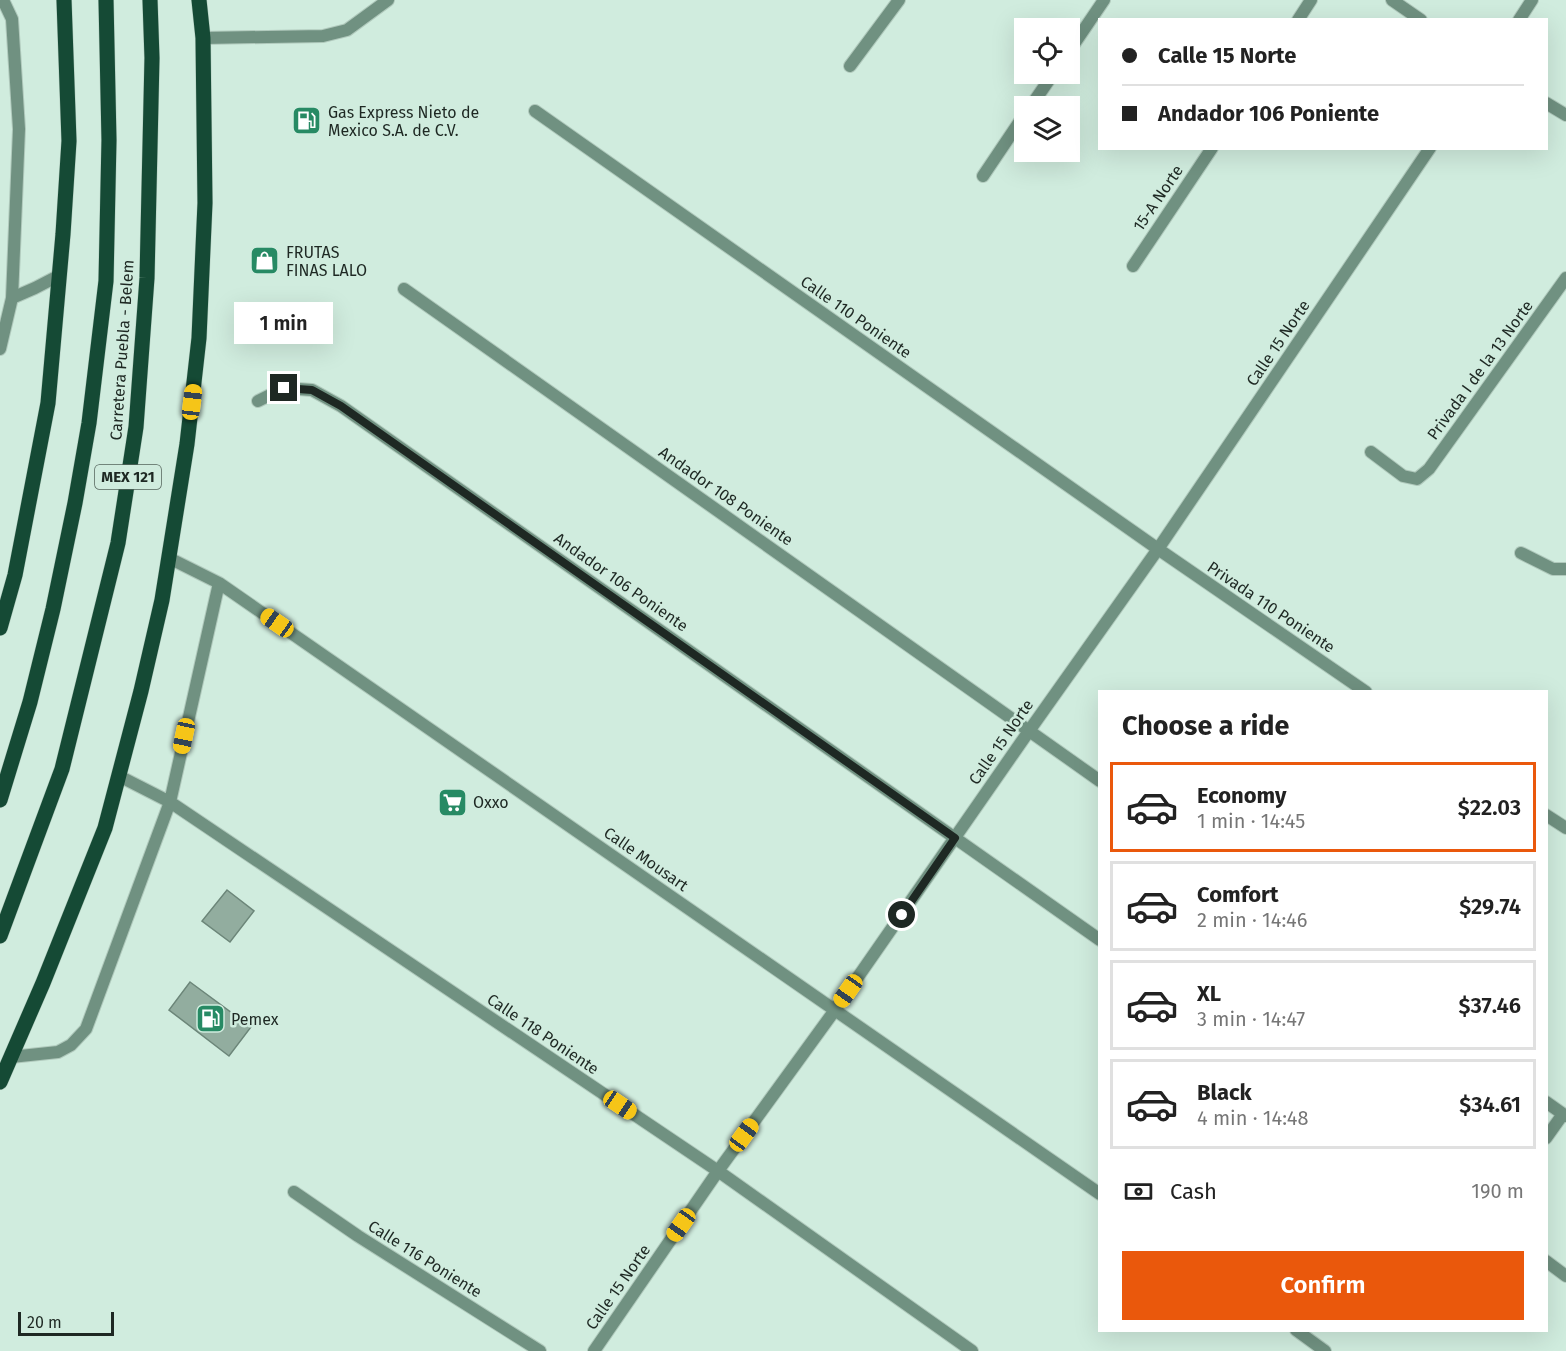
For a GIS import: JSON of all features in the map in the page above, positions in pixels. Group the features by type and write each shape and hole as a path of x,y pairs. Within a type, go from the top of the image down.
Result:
{"main road":[{"name":"Carretera Puebla - Belem","path":"0,800 30,702 53,609 89,423 106,281 109,140 106,0"},
{"name":"Carretera Puebla - Belem","path":"0,936 62,769 118,543 136,428 147,278 152,58 150,0"},
{"path":"0,1082 43,983 105,828 162,600 187,444 199,338 206,203 203,38 199,0"},
{"path":"0,628 15,575 48,403 69,141 63,3"}],"street":[{"path":"0,349 12,298 19,129 12,19 3,0"},
{"path":"203,38 323,36 347,30 388,0"},
{"path":"850,66 898,0"},
{"path":"1080,35 1104,0"},
{"path":"1299,18 1311,0"},
{"path":"1392,0 1418,18"},
{"path":"1520,18 1532,0"},
{"path":"1548,104 1566,115"},
{"name":"Calle 110 Poniente","path":"535,111 1158,549"},
{"path":"983,176 1014,131"},
{"name":"15-A Norte","path":"1132,266 1211,150"},
{"name":"Calle 15 Norte","path":"594,1351 718,1171 835,1010 1158,549 1429,150"},
{"path":"12,298 60,275"},
{"name":"Privada I de la 13 Norte","path":"1371,452 1403,476 1417,479 1429,469 1566,278"},
{"name":"Andador 108 Poniente","path":"404,289 1098,780"},
{"name":"Andador 106 Poniente","path":"258,401 284,388 312,390 341,406 1098,939"},
{"name":"Privada 110 Poniente","path":"1158,549 1363,690"},
{"path":"1521,553 1553,569 1566,569"},
{"name":"Calle Mousart","path":"169,558 219,583 1098,1193"},
{"path":"11,1057 58,1052 71,1045 86,1029 170,802 219,583"},
{"name":"Calle 118 Poniente","path":"119,776 170,802 718,1171 972,1351"},
{"path":"1548,816 1566,828"},
{"path":"1548,1103 1564,1115 1548,1135"},
{"name":"Calle 116 Poniente","path":"294,1191 358,1236 540,1351"},
{"path":"1548,1262 1566,1276"},
{"path":"1299,1332 1325,1351"}],"building":[{"path":"227,890 254,911 230,942 202,921"},
{"name":"Pemex","path":"190,982 251,1027 229,1056 169,1010"}],"place":[{"name":"Gas Express Nieto de Mexico S.A. de C.V.","path":"307,121"},
{"name":"FRUTAS FINAS LALO","path":"265,261"},
{"name":"Oxxo","path":"452,802"},
{"name":"Pemex","path":"210,1019"}],"route":[{"path":"284,388 312,390 341,406 955,838 902,915"}]}
